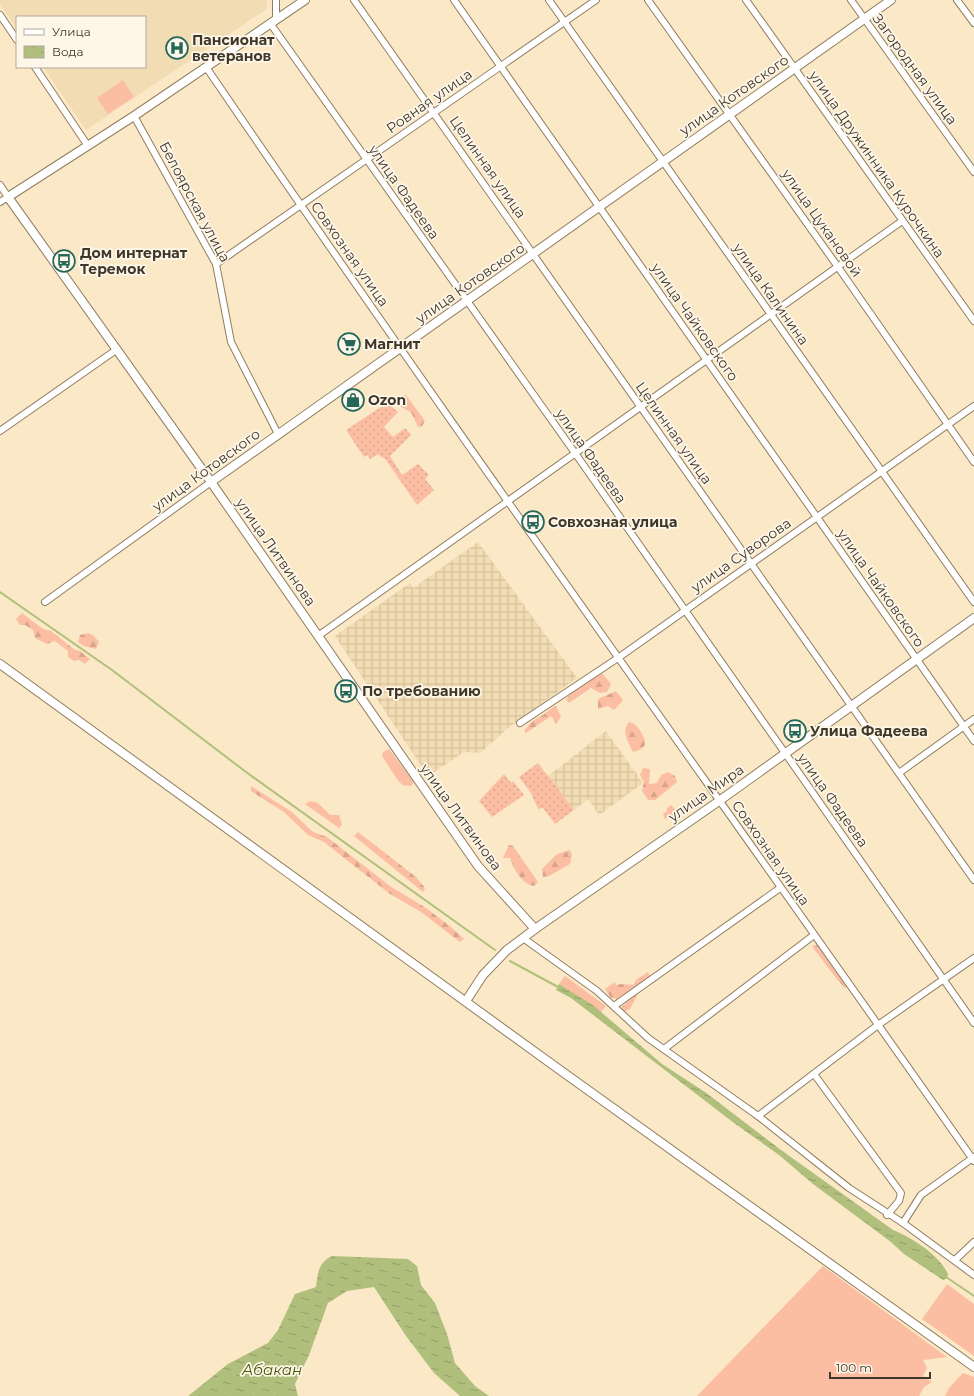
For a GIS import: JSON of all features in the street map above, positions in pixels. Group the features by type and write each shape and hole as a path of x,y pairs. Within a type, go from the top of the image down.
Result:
{"street":[{"path":"273,21 276,0"},
{"path":"0,202 134,116 305,0"},
{"name":"Целинная улица","path":"354,0 435,112 750,563 974,880"},
{"name":"улица Чайковского","path":"454,0 974,741"},
{"name":"улица Калинина","path":"549,0 974,602"},
{"name":"Ровная улица","path":"216,264 596,0"},
{"name":"улица Цукановой","path":"648,0 838,266 974,462"},
{"name":"улица Дружинника Курочкина","path":"746,0 974,321"},
{"name":"Загородная улица","path":"851,0 974,172"},
{"name":"улица Котовского","path":"45,602 278,434 891,0"},
{"path":"957,0 974,23"},
{"path":"0,15 16,39"},
{"name":"улица Фадеева","path":"273,21 366,160 575,453 974,1023"},
{"name":"Совхозная улица","path":"206,66 301,205 618,658 973,1159"},
{"path":"36,68 88,146"},
{"name":"Белоярская улица","path":"134,116 216,264 231,342 278,434"},
{"name":"улица Литвинова","path":"0,185 211,482 387,738 478,866 535,929"},
{"path":"318,636 902,221"},
{"path":"0,431 116,350"},
{"name":"улица Суворова","path":"520,723 618,658 881,470 974,406"},
{"name":"улица Мира","path":"466,1001 488,970 507,950 974,618"},
{"path":"0,664 974,1367"},
{"path":"899,773 974,719"},
{"path":"614,1006 780,888"},
{"path":"664,1048 814,935"},
{"path":"523,938 597,991 648,1038 758,1116 850,1188 955,1260 974,1275"},
{"path":"758,1116 878,1025 974,958"},
{"path":"814,1074 901,1193 899,1201 888,1214"},
{"path":"903,1224 921,1195 973,1159"},
{"path":"955,1260 974,1242"}],"shaded area":[{"name":"Пансионат ветеранов","path":"0,0 267,0 267,9 86,130 44,68 146,68 146,16 16,16 16,28 0,4"},
{"path":"478,542 577,678 508,728 480,753 464,752 428,776 335,636 410,583 413,588"},
{"path":"606,731 643,783 599,815 588,799 574,810 548,776"}],"green space":[{"path":"123,80 134,97 108,114 97,98"},
{"path":"406,395 425,421 422,426 418,427 411,412 399,404 397,396"},
{"path":"387,403 398,412 384,427 393,437 405,428 411,435 390,456 402,475 418,464 429,475 425,479 434,490 417,505 384,457 382,458 378,454 370,459 367,455 364,457 346,430"},
{"path":"22,613 43,629 51,631 75,650 80,651 90,659 85,664 79,660 74,661 68,657 68,651 55,641 47,644 35,638 33,630 25,625 20,625 16,619"},
{"path":"88,633 93,635 99,642 96,649 84,646 78,642 80,635"},
{"path":"602,673 611,684 607,692 600,693 591,688 569,703 566,699 578,687 591,677"},
{"path":"616,691 623,700 614,710 608,706 598,709 598,699"},
{"path":"556,706 561,717 556,724 551,716 526,733 524,731 530,723"},
{"path":"629,722 637,727 645,740 644,747 633,752 625,733"},
{"path":"389,749 414,782 411,786 403,785 399,782 382,756 383,752"},
{"path":"538,763 574,810 555,824 543,808 538,809 531,793 519,777"},
{"path":"643,768 650,769 649,784 657,783 661,775 668,772 675,776 677,782 655,800 648,800 642,791 644,782 640,775"},
{"path":"504,774 511,783 513,781 524,795 492,817 479,801"},
{"path":"251,786 292,812 313,832 327,837 390,886 426,908 464,939 460,942 421,912 390,894 324,842 308,835 284,812 251,791"},
{"path":"704,792 708,793 706,799 678,817 671,816 665,819 663,814 671,805 677,811"},
{"path":"310,801 318,803 330,815 339,815 342,825 339,828 305,804"},
{"path":"358,832 416,877 425,888 423,892 354,836"},
{"path":"509,845 513,846 538,882 534,886 530,885 519,876 510,858 503,858"},
{"path":"570,850 572,855 570,864 549,876 543,877 542,869 557,854"},
{"path":"813,945 818,945 848,986 845,988 836,978 813,948"},
{"path":"648,972 650,976 617,999 611,998 605,989 615,982 616,985 633,985 637,979"},
{"path":"565,976 606,1006 601,1012 559,984"},
{"path":"636,992 638,994 630,1009 624,1012 620,1009"},
{"path":"823,1266 947,1357 923,1360 927,1368 923,1376 932,1382 924,1387 919,1396 697,1396"},
{"path":"947,1284 974,1304 974,1356 922,1319"},
{"path":"963,1373 974,1377 974,1396 945,1396 949,1388"}],"water":[{"path":"559,984 594,1006 662,1064 705,1092 781,1150 893,1230 917,1242 925,1248 944,1267 948,1274 947,1278 943,1280 904,1254 891,1242 813,1184 779,1155 734,1123 571,998 556,990"},
{"name":"Абакан","path":"332,1256 408,1259 417,1266 421,1285 435,1303 447,1334 455,1363 475,1386 489,1396 460,1396 434,1373 406,1336 374,1287 347,1291 328,1303 309,1355 295,1384 298,1396 188,1396 228,1364 268,1343 278,1330 295,1294 316,1287 321,1265"}],"waterway":[{"path":"0,592 112,670 246,772 495,950"},
{"path":"510,961 558,987"},
{"path":"946,1277 974,1296"}],"place":[{"name":"Пансионат ветеранов","path":"177,48"},
{"name":"Дом интернат Теремок","path":"64,261"},
{"name":"Магнит","path":"349,344"},
{"name":"Ozon","path":"353,400"},
{"name":"Совхозная улица","path":"533,522"},
{"name":"По требованию","path":"346,691"},
{"name":"Улица Фадеева","path":"795,731"}]}
